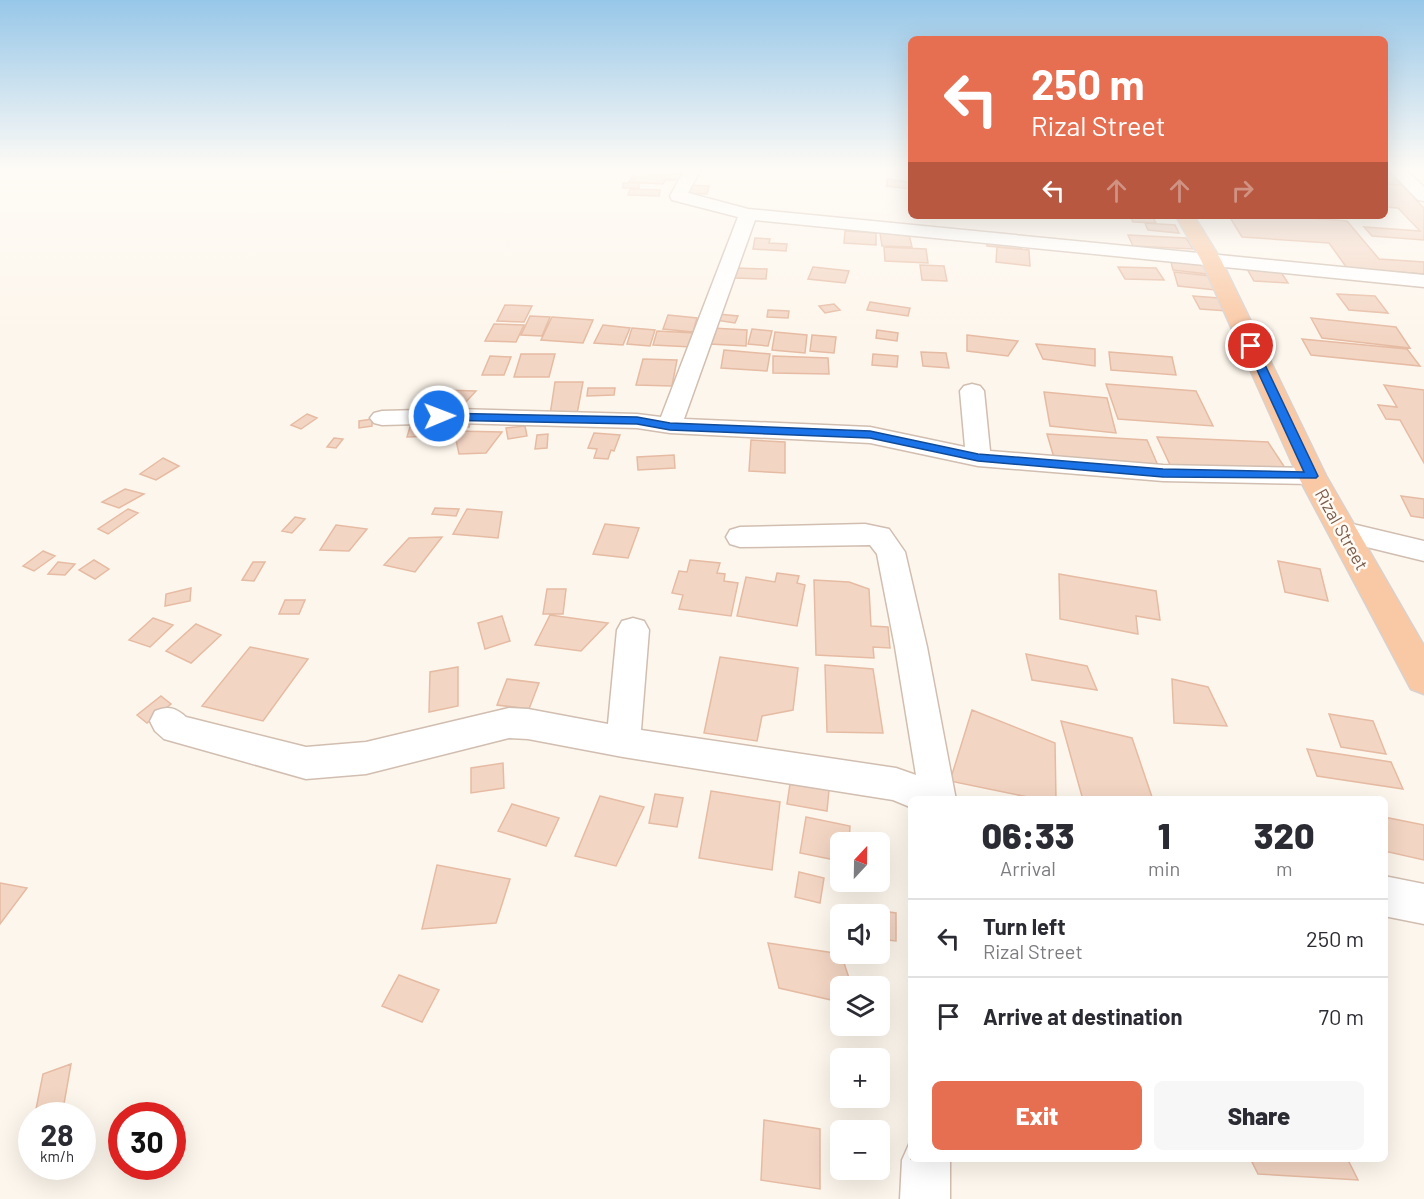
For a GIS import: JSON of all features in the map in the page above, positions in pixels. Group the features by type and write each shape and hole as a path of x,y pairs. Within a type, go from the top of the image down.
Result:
{"highway":[{"name":"Rizal Street","path":"1190,225 1211,260 1312,476 1424,679"}],"street":[{"path":"670,426 744,225"},
{"path":"937,225 1211,260 1424,281"},
{"path":"972,391 978,458"},
{"path":"382,418 457,416 637,421 670,426 870,435 978,458 1163,473 1312,476"},
{"path":"1344,532 1424,551"},
{"path":"740,537 865,534 879,536 891,552 911,647 935,796"},
{"path":"623,742 633,630"},
{"path":"167,721 176,729 306,763 366,758 509,723 528,724 623,742 896,784 926,796"},
{"path":"1388,897 1424,904"},
{"path":"925,1199 926,1162"}],"building":[{"path":"1146,225 1175,225 1179,233 1148,230"},
{"path":"1235,225 1350,225 1379,259 1424,262 1424,274 1347,268 1329,243 1242,237"},
{"path":"1414,225 1424,225 1424,240 1372,236 1364,227 1420,231"},
{"path":"845,231 876,233 876,245 844,243"},
{"path":"880,233 909,234 912,247 882,246"},
{"path":"1128,235 1186,238 1193,249 1133,246"},
{"path":"755,238 770,239 769,243 787,244 786,251 753,249"},
{"path":"986,238 1020,241 1022,249 987,246"},
{"path":"884,247 926,249 928,263 885,261"},
{"path":"997,247 1029,250 1030,266 996,262"},
{"path":"1170,258 1204,261 1208,274 1173,270"},
{"path":"920,265 944,266 947,281 922,280"},
{"path":"813,267 849,271 845,283 808,279"},
{"path":"1118,267 1156,268 1164,280 1125,279"},
{"path":"1246,267 1279,269 1288,283 1254,281"},
{"path":"736,268 767,269 766,279 735,278"},
{"path":"1174,272 1210,276 1215,290 1178,286"},
{"path":"1337,294 1375,296 1388,313 1349,310"},
{"path":"1193,296 1219,298 1227,311 1200,309"},
{"path":"870,302 910,308 908,316 867,310"},
{"path":"834,304 840,310 825,313 819,306"},
{"path":"505,305 532,306 524,322 497,321"},
{"path":"768,310 789,311 788,318 767,317"},
{"path":"718,314 738,316 735,323 715,320"},
{"path":"668,315 697,318 693,332 663,329"},
{"path":"530,316 550,317 542,336 521,335"},
{"path":"552,317 593,320 583,343 541,340"},
{"path":"1311,318 1396,327 1410,348 1322,338"},
{"path":"494,324 524,325 516,342 485,341"},
{"path":"603,325 630,328 623,345 594,343"},
{"path":"632,328 655,330 650,346 627,344"},
{"path":"712,328 747,330 746,346 710,344"},
{"path":"752,329 772,331 768,346 748,344"},
{"path":"877,330 898,333 897,341 876,338"},
{"path":"657,331 695,333 692,347 653,345"},
{"path":"775,332 807,335 805,353 772,350"},
{"path":"812,335 836,337 834,353 810,351"},
{"path":"967,335 1018,341 1008,356 967,351"},
{"path":"1302,339 1407,349 1420,366 1311,355"},
{"path":"1036,344 1095,349 1095,366 1043,359"},
{"path":"724,350 770,354 767,371 721,368"},
{"path":"921,352 946,353 949,368 923,366"},
{"path":"1109,352 1172,357 1176,375 1111,370"},
{"path":"521,354 555,354 549,377 514,377"},
{"path":"873,354 898,356 897,367 872,365"},
{"path":"490,356 511,357 504,375 482,375"},
{"path":"773,356 828,358 829,374 773,373"},
{"path":"643,359 677,360 672,386 636,385"},
{"path":"555,382 583,382 577,414 550,415"},
{"path":"1106,384 1196,391 1213,426 1118,419"},
{"path":"1384,385 1424,390 1424,463 1400,420 1386,419 1378,405 1397,407"},
{"path":"588,388 615,388 614,395 587,396"},
{"path":"442,390 476,391 464,404 439,404"},
{"path":"1044,392 1107,398 1116,433 1050,426"},
{"path":"307,414 317,418 301,429 291,425"},
{"path":"372,419 372,426 359,428 359,421"},
{"path":"446,420 471,420 469,427 444,427"},
{"path":"435,426 432,436 407,437 410,427"},
{"path":"525,426 527,436 508,439 506,428"},
{"path":"454,431 502,432 486,453 459,454"},
{"path":"594,433 620,435 608,459 594,458 597,449 588,448"},
{"path":"548,434 547,448 535,449 537,435"},
{"path":"1047,434 1147,440 1159,468 1055,461"},
{"path":"1157,437 1268,442 1289,474 1172,469"},
{"path":"334,438 343,439 336,448 327,447"},
{"path":"751,440 785,442 785,473 749,471"},
{"path":"674,455 675,468 638,470 637,457"},
{"path":"163,458 179,466 156,480 140,474"},
{"path":"125,489 144,494 119,508 102,502"},
{"path":"1401,496 1424,499 1424,518 1411,516"},
{"path":"435,508 459,509 456,516 432,514"},
{"path":"128,509 138,513 108,534 98,529"},
{"path":"467,509 502,512 498,538 453,534"},
{"path":"295,517 305,519 292,533 282,531"},
{"path":"605,524 639,528 628,558 593,554"},
{"path":"336,525 367,529 349,551 320,550"},
{"path":"442,537 415,572 384,565 409,538"},
{"path":"43,551 55,556 34,571 23,566"},
{"path":"94,560 109,569 95,579 79,570"},
{"path":"690,560 720,563 717,573 725,574 724,581 738,583 731,616 679,609 683,595 672,593 679,571 687,572"},
{"path":"1278,561 1320,569 1328,601 1285,592"},
{"path":"58,562 75,564 65,575 48,574"},
{"path":"253,562 265,562 254,581 242,580"},
{"path":"777,573 799,576 797,583 805,585 797,626 737,616 746,577 775,582"},
{"path":"1059,574 1156,591 1160,620 1136,616 1138,634 1060,619"},
{"path":"814,580 849,582 869,589 871,626 888,627 890,648 873,647 874,658 816,655"},
{"path":"191,588 190,601 165,606 166,594"},
{"path":"547,589 566,589 563,614 543,614"},
{"path":"285,600 305,600 299,614 279,614"},
{"path":"550,615 608,623 581,651 535,645"},
{"path":"502,616 510,641 485,649 478,623"},
{"path":"153,618 173,625 150,647 129,640"},
{"path":"196,624 221,635 191,663 166,651"},
{"path":"250,647 308,659 263,721 202,706"},
{"path":"1026,654 1087,666 1097,690 1032,680"},
{"path":"720,657 798,668 793,710 762,716 757,741 704,733"},
{"path":"825,665 873,669 883,733 827,732"},
{"path":"458,667 458,706 429,712 430,672"},
{"path":"507,679 539,683 529,709 497,705"},
{"path":"1172,679 1208,687 1227,726 1174,723"},
{"path":"161,696 171,704 147,723 137,715"},
{"path":"972,710 1055,743 1056,796 1023,796 950,781"},
{"path":"1329,714 1373,721 1386,754 1341,747"},
{"path":"1061,721 1132,738 1152,796 1082,796"},
{"path":"1307,749 1391,762 1403,789 1317,776"},
{"path":"503,763 504,788 471,793 471,768"},
{"path":"790,784 829,790 827,811 787,804"},
{"path":"711,791 780,802 772,870 699,858"},
{"path":"655,794 683,798 677,827 649,823"},
{"path":"600,796 644,807 616,866 575,856"},
{"path":"512,804 559,818 546,846 498,831"},
{"path":"806,817 850,826 850,832 830,832 830,859 800,853"},
{"path":"1388,818 1424,825 1424,860 1388,852"},
{"path":"437,865 510,879 496,923 422,929"},
{"path":"799,872 824,878 820,903 795,897"},
{"path":"0,883 27,888 0,924"},
{"path":"890,912 896,913 896,941 890,940"},
{"path":"768,943 830,952 830,964 844,964 848,976 830,976 830,1000 779,988"},
{"path":"399,975 439,990 422,1022 382,1006"},
{"path":"71,1064 64,1102 37,1102 43,1074"},
{"path":"764,1120 820,1129 820,1189 761,1180"},
{"path":"1252,1162 1349,1162 1358,1180 1258,1174"}],"route":[{"path":"439,416 637,421 670,426 870,435 978,458 1163,473 1312,476 1251,346"}]}
